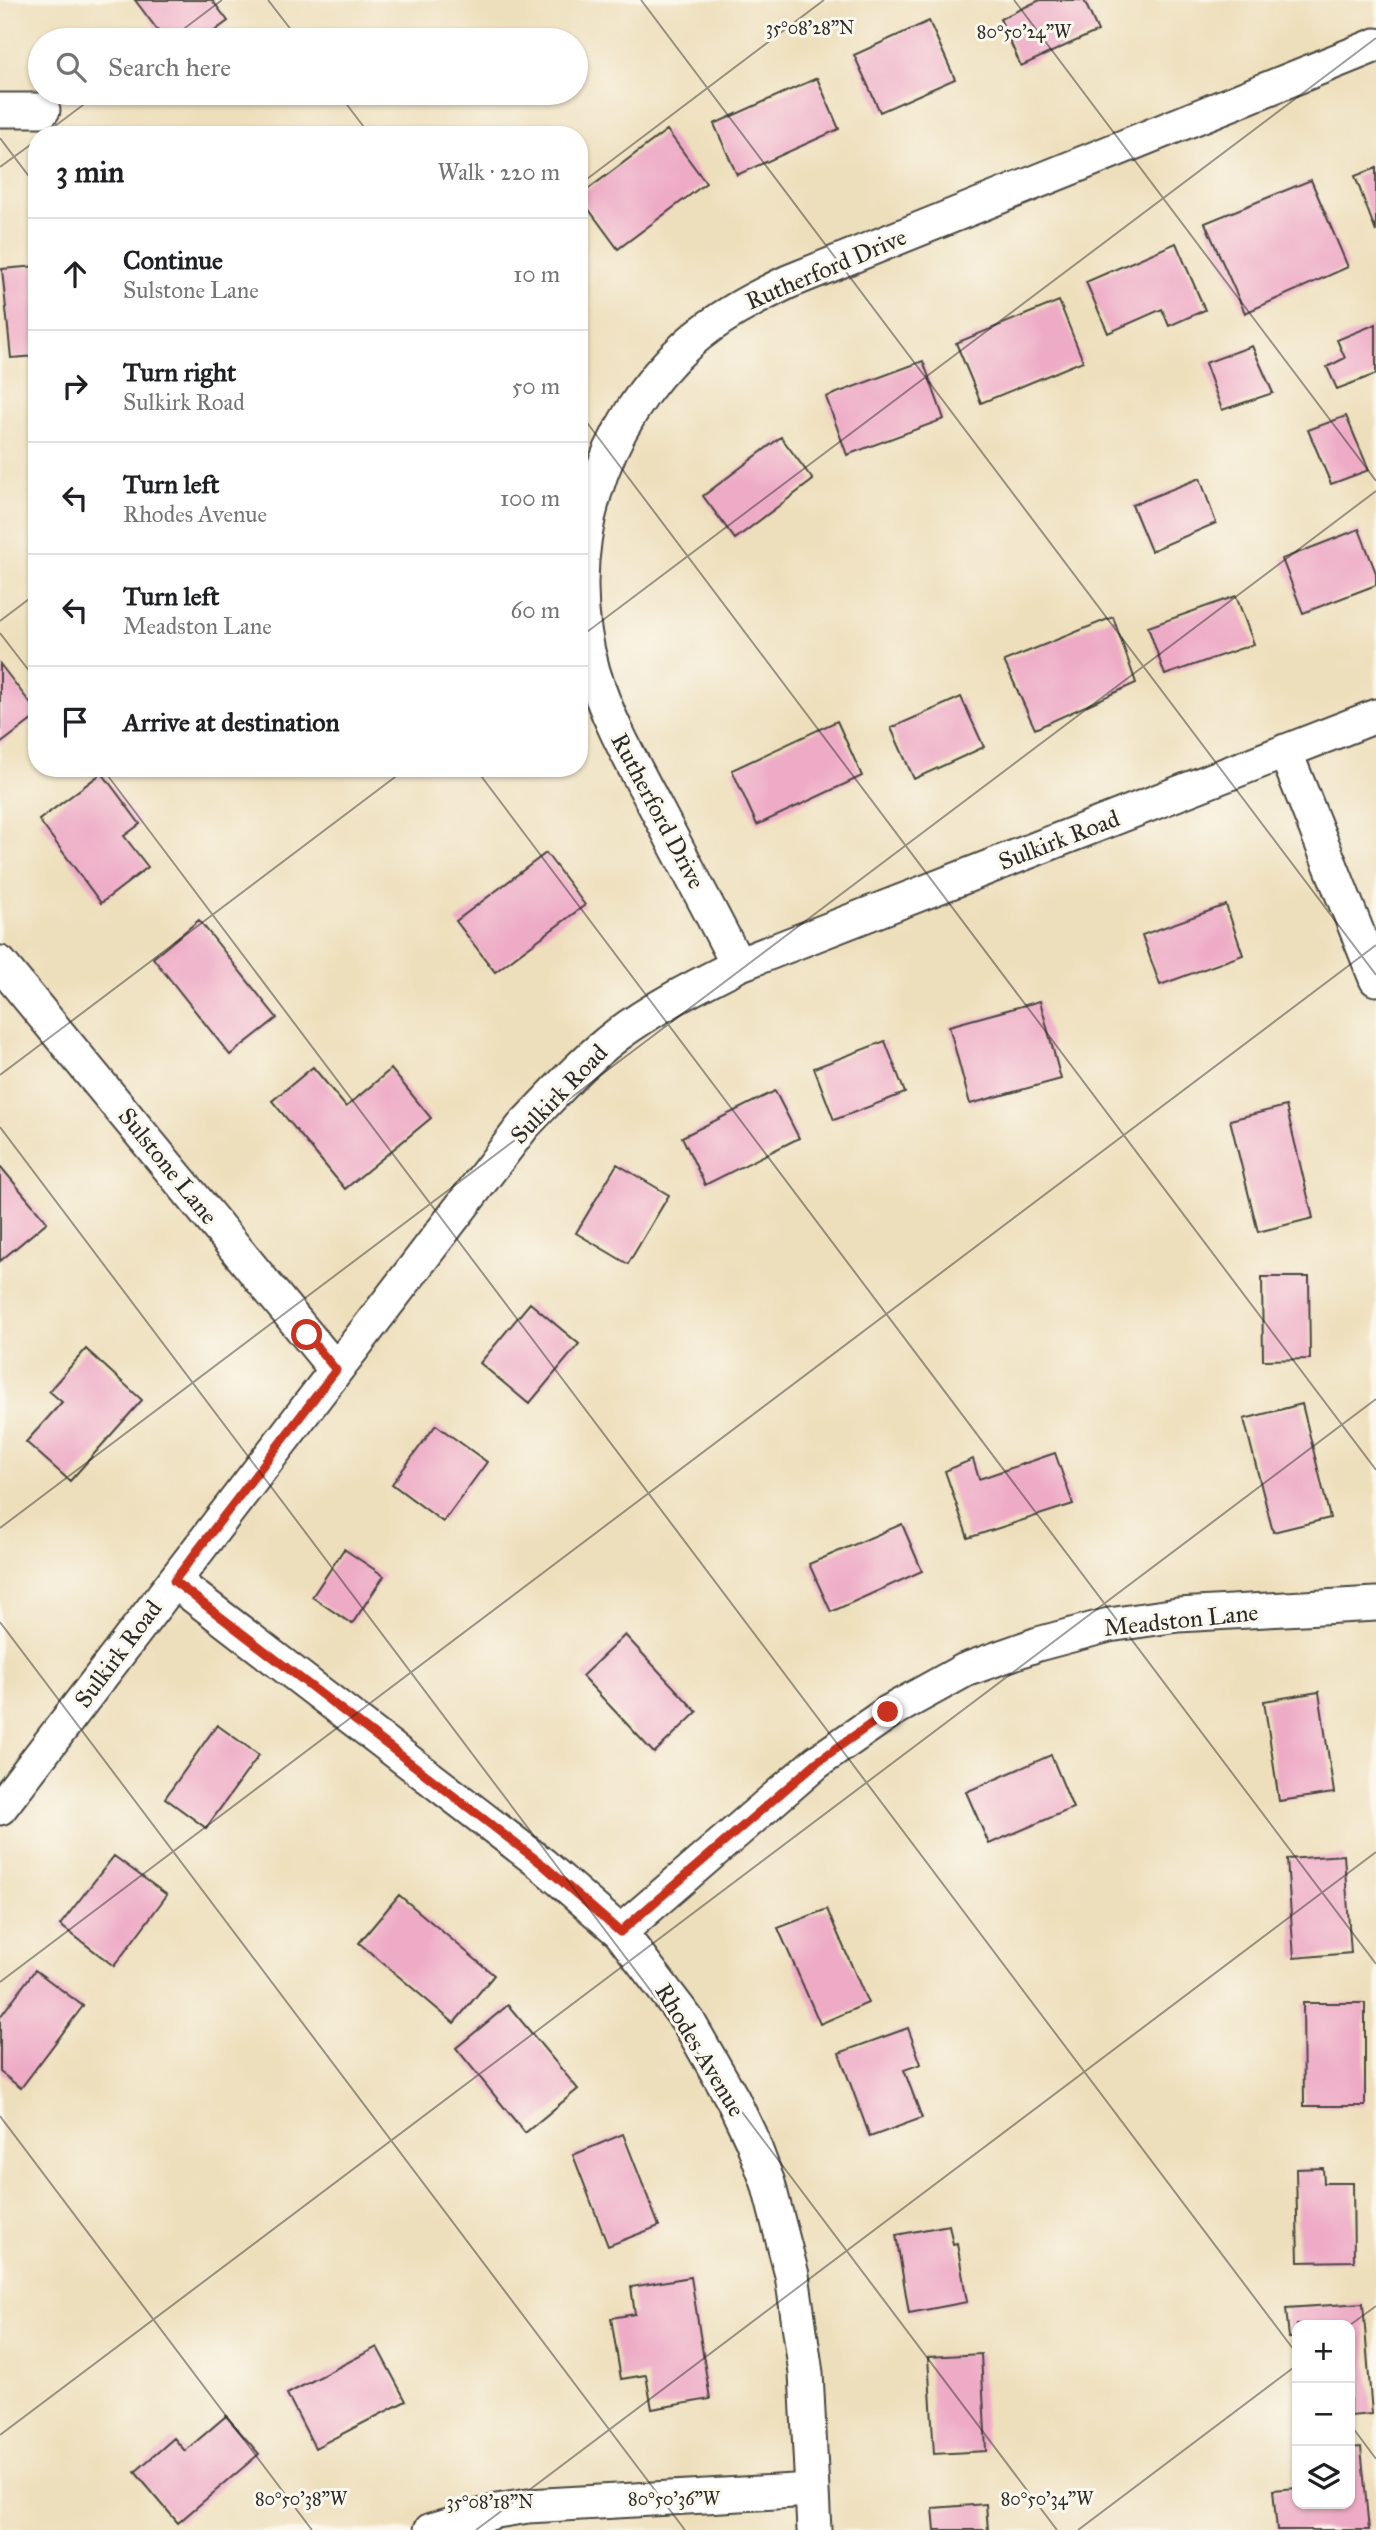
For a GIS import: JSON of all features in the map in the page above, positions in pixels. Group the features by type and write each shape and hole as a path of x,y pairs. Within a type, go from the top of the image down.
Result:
{"street":[{"name":"Rutherford Drive","path":"588,517 609,451 622,425 654,378 690,342 740,306 788,282 1376,44"},
{"path":"0,110 44,110"},
{"name":"Rutherford Drive","path":"588,651 614,728 738,965"},
{"name":"Sulkirk Road","path":"0,1808 524,1125 581,1066 618,1035 688,990 738,965 1376,716"},
{"path":"1286,751 1376,979"},
{"name":"Sulstone Lane","path":"0,963 336,1370"},
{"name":"Rhodes Avenue","path":"174,1581 542,1864 620,1932 688,2021 733,2100 768,2183 792,2275 806,2373 814,2530"},
{"name":"Meadston Lane","path":"620,1932 817,1762 888,1712 965,1670 1038,1644 1109,1625 1178,1615 1376,1604"},
{"path":"431,2530 497,2511 528,2506 812,2490"}],"building":[{"path":"135,0 212,0 228,21 218,28 156,28"},
{"path":"1040,0 1084,0 1098,31 1021,66 1000,19"},
{"path":"929,21 955,79 880,112 854,55"},
{"path":"817,78 839,129 737,175 714,124"},
{"path":"667,130 706,183 618,249 588,208 588,189"},
{"path":"1376,168 1376,232 1355,176"},
{"path":"1311,180 1348,267 1245,313 1205,223"},
{"path":"1176,243 1205,310 1169,326 1162,309 1108,333 1086,282"},
{"path":"28,267 28,357 11,358 2,269"},
{"path":"1059,301 1083,361 981,403 956,343"},
{"path":"1376,324 1376,374 1337,389 1327,367 1345,358 1337,340"},
{"path":"1252,346 1273,393 1222,410 1205,363"},
{"path":"923,361 944,419 847,455 826,397"},
{"path":"1346,416 1369,470 1331,484 1308,430"},
{"path":"781,437 813,480 735,539 703,496"},
{"path":"1200,478 1216,523 1151,551 1132,505"},
{"path":"1359,529 1376,573 1376,585 1303,613 1282,559"},
{"path":"1236,596 1254,644 1165,675 1148,627"},
{"path":"1113,617 1136,683 1035,729 1004,661"},
{"path":"0,664 28,700 28,723 0,744"},
{"path":"961,697 984,747 914,779 891,728"},
{"path":"837,721 862,776 757,825 732,770"},
{"path":"97,777 105,777 140,824 124,836 148,867 101,903 39,820"},
{"path":"546,853 585,905 495,972 456,921"},
{"path":"1226,905 1243,955 1160,985 1142,935"},
{"path":"199,920 277,1018 230,1055 153,958"},
{"path":"1040,1001 1061,1079 970,1104 949,1026"},
{"path":"885,1041 905,1093 834,1120 814,1068"},
{"path":"313,1067 346,1107 391,1069 431,1118 345,1189 272,1101"},
{"path":"775,1091 799,1138 705,1185 682,1137"},
{"path":"1286,1106 1313,1218 1258,1232 1230,1120"},
{"path":"617,1164 669,1195 628,1264 576,1233"},
{"path":"0,1166 47,1222 0,1261"},
{"path":"1262,1277 1309,1277 1310,1359 1263,1360"},
{"path":"530,1303 579,1344 529,1404 480,1363"},
{"path":"86,1349 142,1400 70,1481 26,1442 62,1402 49,1391"},
{"path":"1302,1404 1330,1518 1273,1532 1244,1419"},
{"path":"436,1425 487,1462 443,1522 392,1484"},
{"path":"1055,1453 1073,1504 968,1538 945,1471 973,1459 979,1479"},
{"path":"902,1524 922,1571 831,1612 809,1564"},
{"path":"344,1549 384,1576 352,1624 312,1597"},
{"path":"625,1635 697,1712 654,1753 582,1676"},
{"path":"1319,1692 1334,1793 1279,1801 1264,1701"},
{"path":"217,1725 259,1755 206,1828 165,1798"},
{"path":"1051,1755 1073,1808 989,1844 966,1792"},
{"path":"1344,1855 1351,1953 1294,1958 1287,1859"},
{"path":"114,1856 167,1895 114,1966 60,1925"},
{"path":"399,1895 494,1975 454,2023 359,1943"},
{"path":"827,1909 868,2003 820,2024 778,1928"},
{"path":"35,1970 83,2006 21,2088 0,2072 0,2017"},
{"path":"1303,2003 1365,2003 1365,2106 1304,2106"},
{"path":"508,2005 578,2089 525,2133 456,2048"},
{"path":"908,2028 921,2064 904,2070 922,2118 870,2137 839,2053"},
{"path":"623,2134 659,2226 608,2246 573,2155"},
{"path":"1323,2168 1324,2183 1353,2183 1354,2261 1298,2262 1296,2169"},
{"path":"949,2225 953,2244 957,2243 967,2302 909,2313 896,2235"},
{"path":"691,2277 710,2399 652,2409 646,2375 621,2379 611,2318 635,2314 631,2287"},
{"path":"1363,2303 1372,2414 1355,2416 1355,2320 1292,2320 1292,2338 1289,2338 1286,2308"},
{"path":"377,2347 406,2401 315,2448 287,2394"},
{"path":"981,2354 986,2451 934,2454 928,2357"},
{"path":"226,2416 259,2454 178,2523 135,2472 174,2438 185,2451"},
{"path":"1361,2447 1369,2530 1277,2530 1273,2490 1292,2488 1292,2509 1355,2509 1355,2448"},
{"path":"986,2504 988,2530 935,2530 933,2508"}],"route":[{"path":"307,1335 336,1370 174,1581 542,1864 620,1932 817,1762 888,1712"}]}
